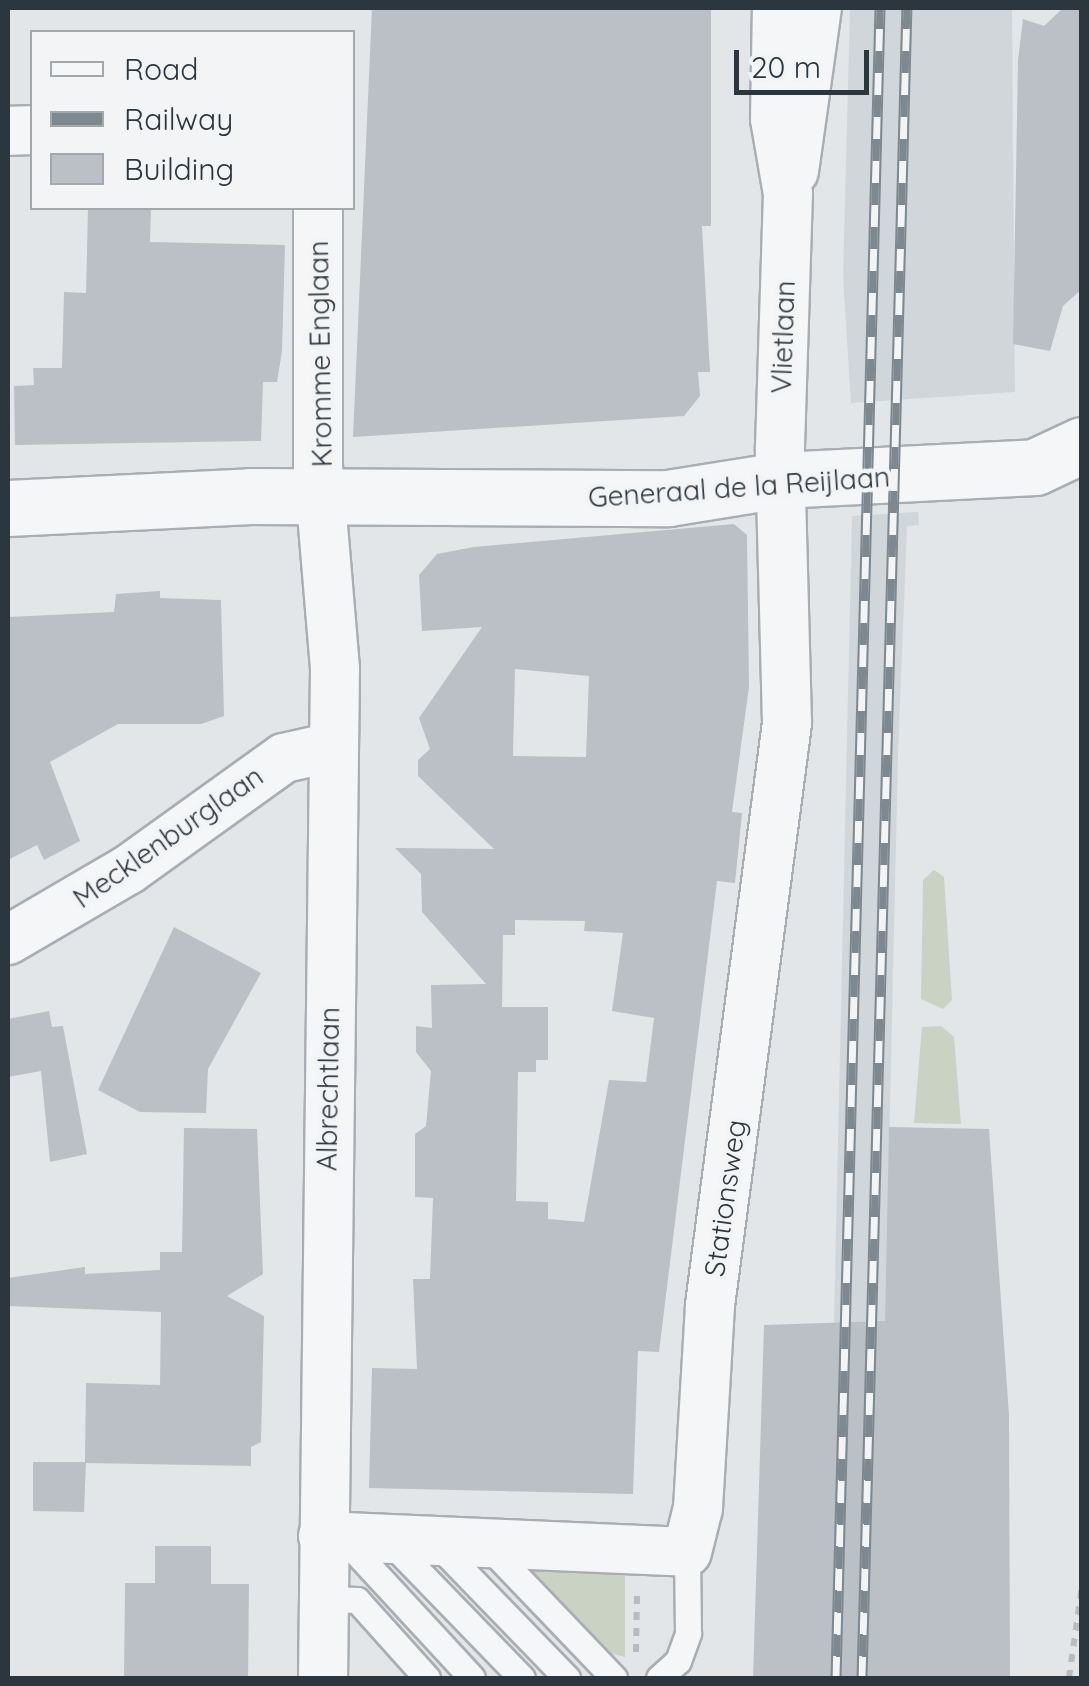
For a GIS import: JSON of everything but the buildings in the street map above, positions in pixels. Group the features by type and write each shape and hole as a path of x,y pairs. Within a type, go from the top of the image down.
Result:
{"street":[{"name":"Vlietlaan","path":"778,8 775,118 788,194 780,464"},
{"name":"Vlietlaan","path":"788,194 807,121 817,8"},
{"name":"Kromme Englaan","path":"318,210 323,499"},
{"name":"Generaal de la Reijlaan","path":"323,499 508,494 597,472 780,464 1058,440"},
{"name":"Stationsweg","path":"687,1552 699,1490 710,1305 785,760 780,464"},
{"path":"8,508 251,496 323,499"},
{"name":"Albrechtlaan","path":"323,499 333,746 332,1536 325,1599 323,1678"},
{"name":"Mecklenburglaan","path":"8,940 128,870 269,767 333,746"},
{"path":"332,1536 687,1552"}],"lane":[{"path":"332,1536 472,1678"},
{"path":"410,1540 522,1678"},
{"path":"410,1540 567,1678"},
{"path":"485,1544 614,1678"},
{"path":"659,1678 678,1661 688,1633 687,1552"},
{"path":"325,1599 357,1600 427,1678"}],"path":[{"path":"1069,1678 1082,1586"}],"shaded area":[{"path":"850,8 1012,8 1015,392 851,403 843,278"},
{"path":"918,512 919,525 907,526 898,755 877,1678 826,1678 852,516"},
{"path":"934,870 944,877 952,1000 943,1009 921,999 923,880"},
{"path":"941,1026 954,1037 961,1124 914,1123 922,1027"},
{"path":"528,1568 625,1571 625,1657 605,1652"}],"railway":[{"path":"836,1678 880,8"},
{"path":"862,1678 907,8"}]}
